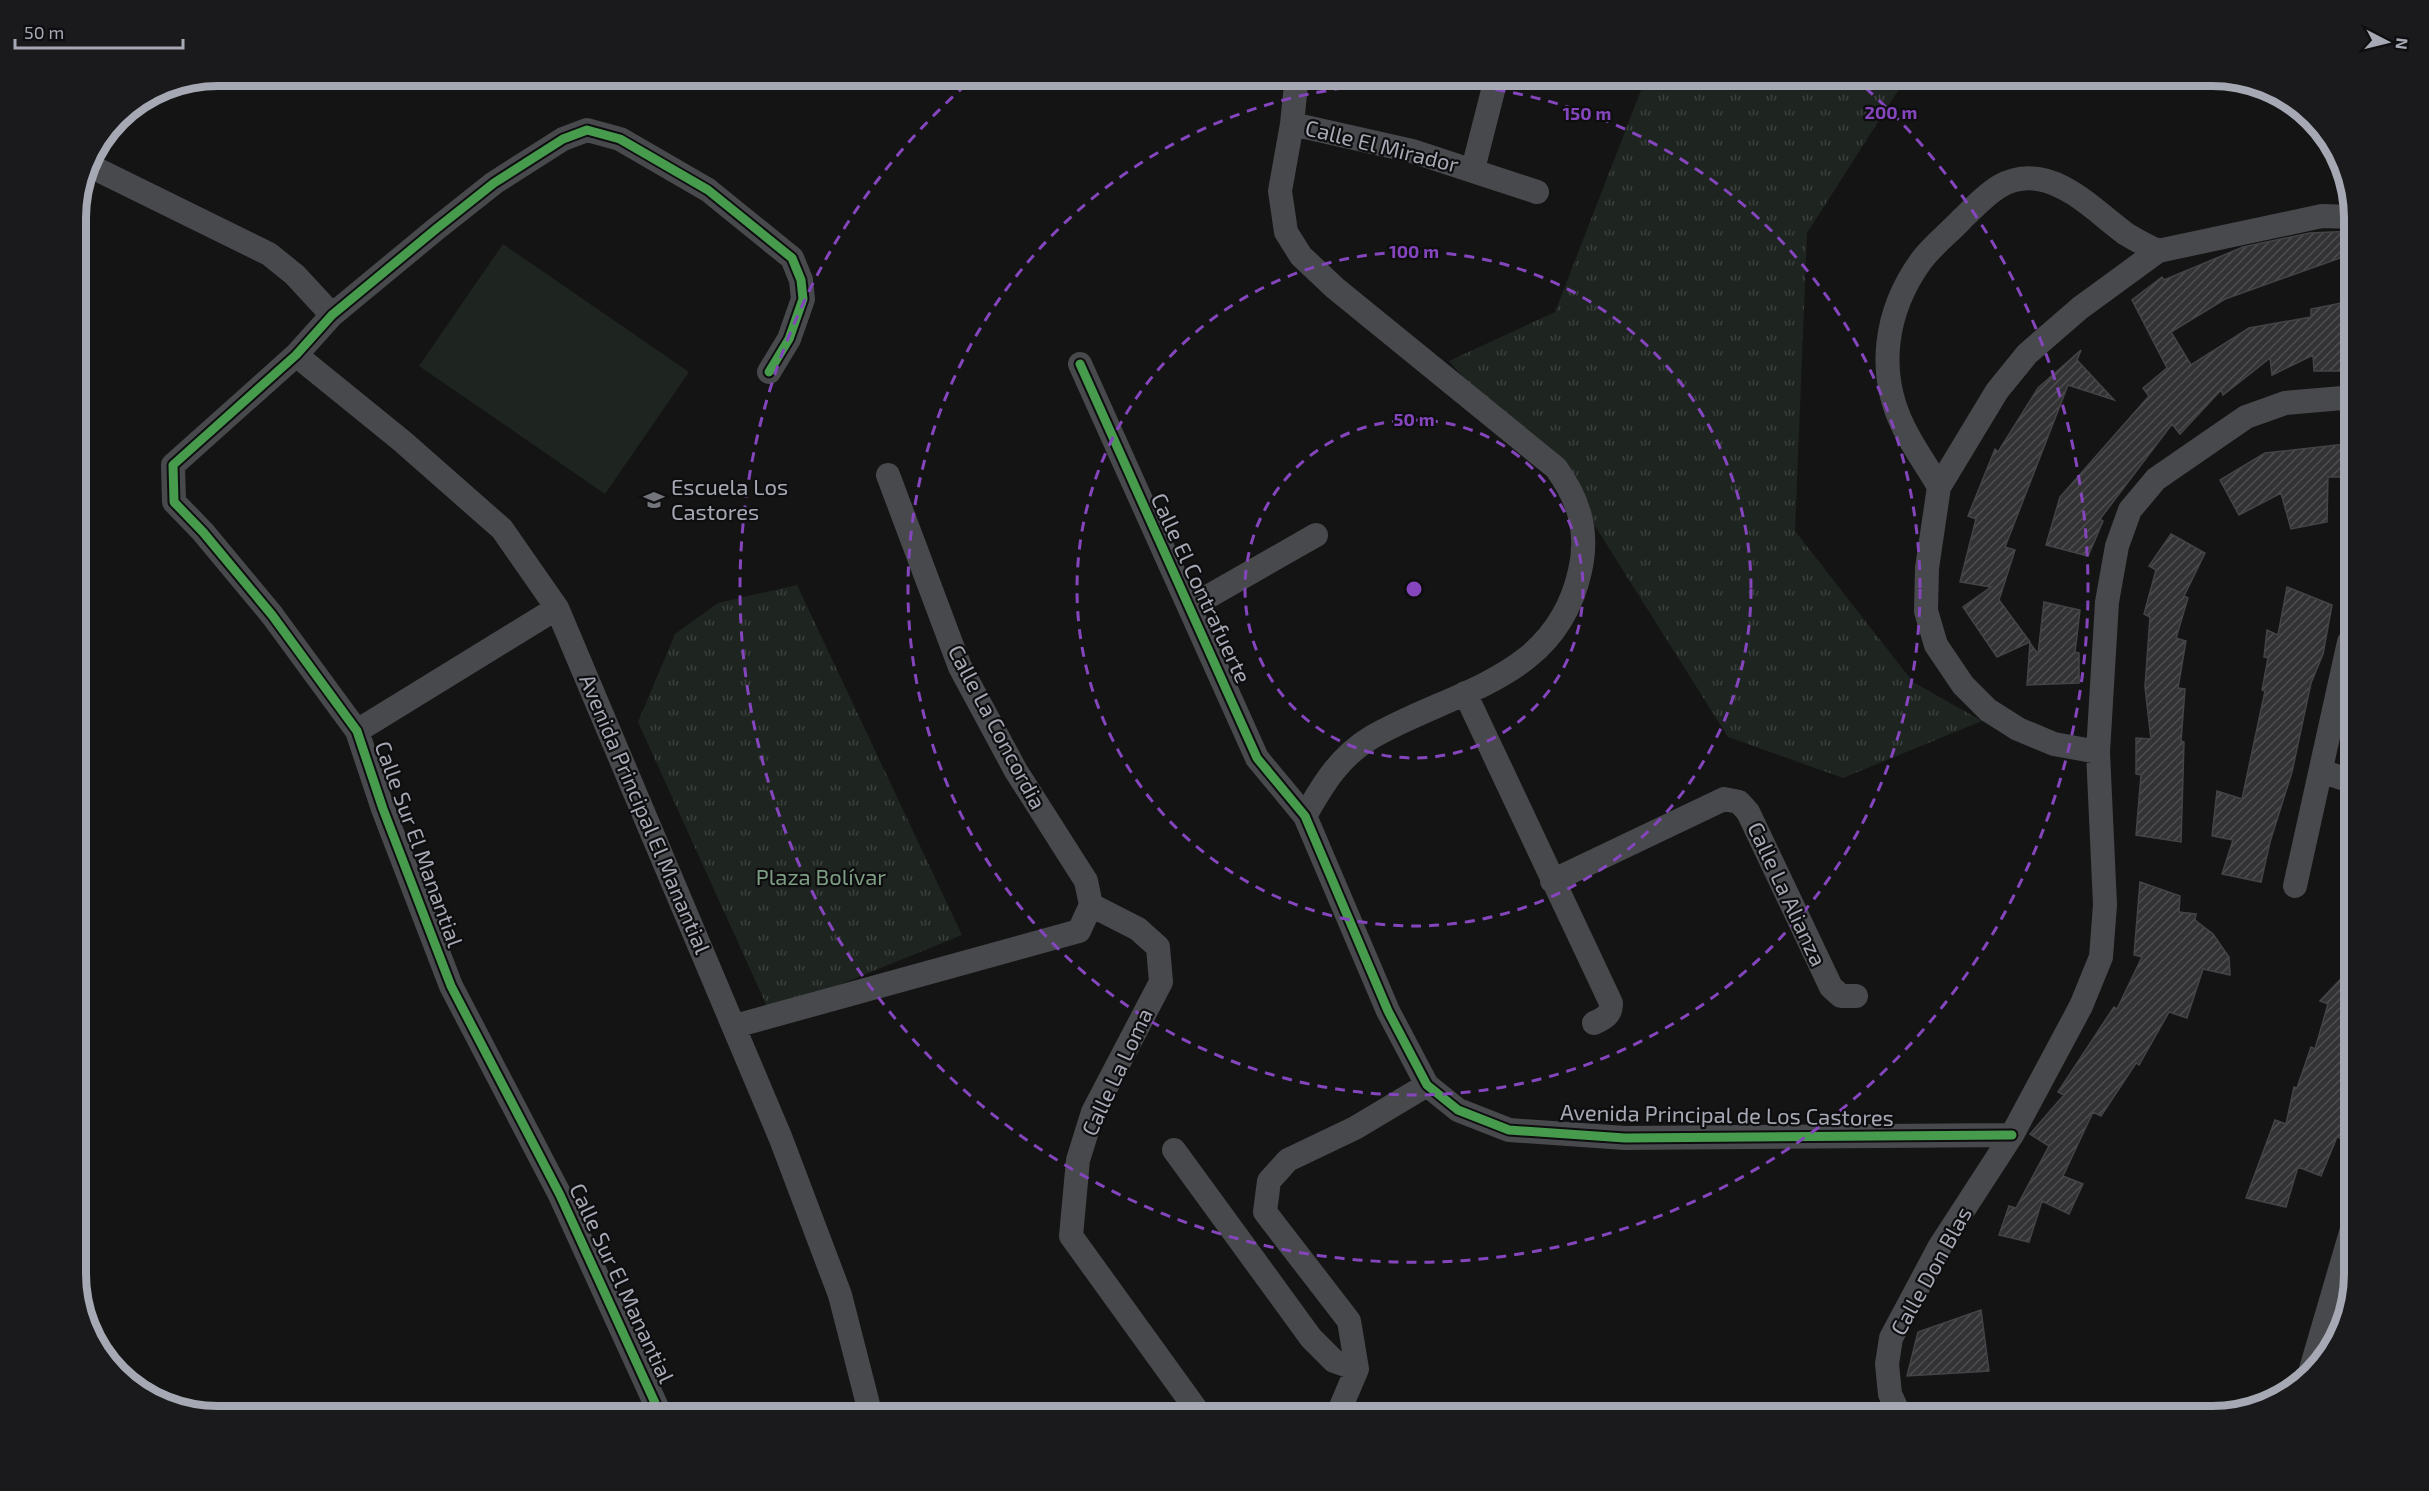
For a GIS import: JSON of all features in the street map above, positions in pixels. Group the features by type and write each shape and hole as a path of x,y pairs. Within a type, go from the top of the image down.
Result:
{"street":[{"path":"1296,86 1292,124 1280,191 1286,232 1301,256 1380,327 1556,468 1573,492 1581,520 1585,550 1574,598 1541,648 1496,679 1372,737 1348,755 1327,776 1305,816"},
{"name":"Calle El Mirador","path":"1473,169 1494,86"},
{"name":"Calle El Mirador","path":"1292,124 1412,151 1473,169 1537,192"},
{"path":"296,355 332,315 494,183 563,139 587,130 620,139 708,190 792,258 801,280 803,299 789,339 769,372"},
{"path":"95,169 269,254 295,275 332,315"},
{"path":"1939,487 1903,428 1891,390 1886,356 1889,326 1899,296 1921,260 1996,186 2017,179 2038,179 2061,186 2129,236 2158,251"},
{"path":"2098,752 2054,744 2008,723 1988,710 1963,685 1936,645 1926,611 1927,568 1939,487 1996,391 2027,354 2080,308 2158,251 2322,216 2343,217"},
{"name":"Avenida Principal El Manantial","path":"296,355 402,441 502,529 557,608 735,1026 840,1295 868,1406"},
{"name":"Calle Sur El Manantial","path":"296,355 174,465 174,502 203,532 272,615 357,731 383,809 451,986 566,1205 656,1406"},
{"name":"Calle El Contrafuerte","path":"1080,364 1257,758 1305,816"},
{"path":"2012,1135 2082,1006 2101,957 2105,905 2098,752 2108,602 2117,546 2130,510 2156,479 2246,417 2285,403 2343,398"},
{"name":"Calle La Concordia","path":"888,475 960,667 1017,771 1086,881 1091,905"},
{"path":"1190,608 1316,535"},
{"path":"357,731 557,608"},
{"path":"2295,886 2343,668"},
{"path":"1465,693 1611,1003 1611,1010 1606,1018 1594,1023"},
{"path":"2321,771 2344,779"},
{"name":"Calle La Alianza","path":"1552,881 1724,799 1739,802 1748,812 1831,987 1841,996 1856,996"},
{"name":"Avenida Principal de Los Castores","path":"1305,816 1388,1011 1427,1085 1458,1110 1509,1130 1625,1138 2012,1135"},
{"path":"735,1026 1079,931 1091,905"},
{"name":"Calle La Loma","path":"1091,905 1138,929 1158,947 1161,982 1093,1112 1078,1160 1071,1236 1194,1406"},
{"path":"1341,1406 1357,1370 1350,1321 1265,1212 1269,1181 1288,1160 1355,1128 1427,1085"},
{"name":"Calle Don Blas","path":"1895,1406 1890,1394 1887,1364 1891,1338 1940,1246 2012,1135"},
{"path":"1174,1150 1311,1338 1334,1361 1357,1370"},
{"path":"2315,1355 2344,1256"}],"green space":[{"path":"1643,86 1901,86 1807,233 1795,531 1913,682 1982,721 1843,778 1728,737 1597,529 1449,361 1555,312"},
{"path":"503,244 689,372 605,494 419,366"},
{"name":"Plaza Bolívar","path":"797,585 962,935 770,1013 638,722 675,634 718,603"}],"building":[{"path":"2343,231 2343,257 2225,299 2171,332 2191,365 2249,328 2311,317 2311,309 2341,303 2343,308 2343,371 2314,371 2313,355 2272,375 2270,358 2223,395 2221,390 2180,434 2172,424 2100,519 2103,521 2088,556 2046,545 2060,497 2149,396 2143,388 2167,368 2132,300 2162,277 2164,280 2243,247 2310,233"},
{"path":"2081,350 2077,360 2114,400 2068,385 2005,547 2015,550 1999,600 2030,642 1997,657 1963,607 1991,587 1960,582 1976,519 1968,516 1995,449 1998,452 2038,388"},
{"path":"2343,444 2343,477 2328,477 2327,522 2291,529 2281,493 2239,515 2220,480 2265,453"},
{"path":"2171,534 2205,553 2184,596 2188,598 2176,638 2186,641 2178,688 2185,689 2181,741 2184,742 2181,842 2136,835 2141,775 2136,774 2136,738 2151,739 2145,687 2150,617 2144,614 2156,570 2149,566"},
{"path":"2287,587 2332,605 2323,654 2311,683 2292,772 2270,842 2261,882 2222,874 2233,840 2212,836 2217,791 2242,799 2265,691 2262,690 2268,658 2264,657 2267,630 2278,635"},
{"path":"2044,602 2080,610 2075,652 2079,653 2079,683 2027,685 2030,643 2038,654"},
{"path":"2140,882 2180,896 2179,912 2196,914 2195,920 2213,934 2229,957 2230,975 2203,969 2187,1018 2169,1012 2139,1065 2136,1063 2101,1116 2093,1112 2063,1176 2083,1184 2069,1214 2042,1201 2029,1242 1999,1235 2009,1206 2016,1208 2049,1146 2030,1134 2064,1095 2058,1092 2114,1007 2117,1009 2142,957 2134,955"},
{"path":"2344,976 2344,1139 2337,1137 2321,1176 2298,1167 2286,1207 2246,1198 2275,1120 2286,1124 2294,1087 2297,1088 2311,1047 2315,1049 2328,1004 2320,1001"},
{"path":"1981,1310 1989,1371 1907,1376 1918,1332"}],"cycle path":[{"path":"656,1406 560,1195 451,986 383,809 357,731 272,615 203,532 174,502 173,465 296,355 332,315 436,229 494,183 563,139 587,130 620,139 708,190 792,258 801,280 803,299 789,339 769,372"},
{"path":"1080,364 1257,758 1305,816 1388,1011 1427,1085 1458,1110 1509,1130 1625,1138 2012,1135"}],"place":[{"name":"Escuela Los Castores","path":"654,500"}]}
